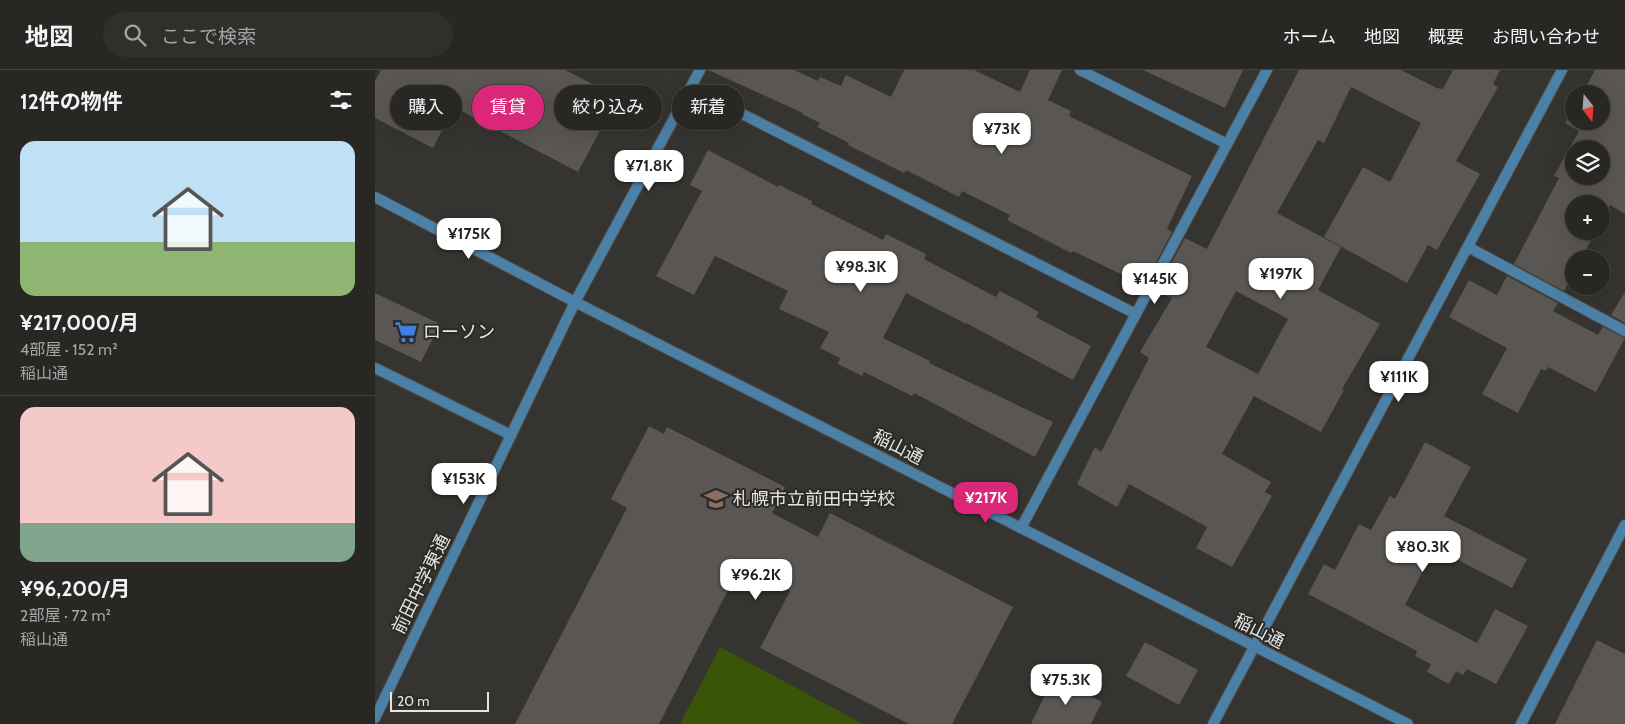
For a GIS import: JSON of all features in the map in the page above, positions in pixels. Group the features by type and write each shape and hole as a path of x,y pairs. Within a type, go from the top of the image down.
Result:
{"street":[{"name":"前田中学東通","path":"692,85 700,70"},
{"path":"1080,70 1227,144"},
{"path":"1021,528 1267,70"},
{"path":"1213,724 1562,70"},
{"path":"744,115 1136,314"},
{"name":"前田中学東通","path":"375,718 575,302 672,123"},
{"name":"稲山通","path":"375,197 575,302 1408,724"},
{"path":"1468,247 1625,331"},
{"path":"375,368 511,435"},
{"path":"1521,724 1625,526"}],"green space":[{"path":"720,647 863,724 680,724"}],"building":[{"path":"381,70 565,70 594,85 554,85 554,130 600,130 578,172 498,130 544,130 544,85 472,85 472,116 462,111 462,85 390,85 390,126 375,118 375,81"},
{"path":"708,70 794,70 818,81 820,77 841,86 846,75 891,97 904,70 974,70 1020,92 1030,70 1062,70 1048,100 1071,111 1069,116 1192,176 1167,229 1172,232 1144,285 1073,251 1071,253 1007,220 1010,215 962,191 959,197 906,170 904,173 817,127 820,123 803,113"},
{"path":"1143,70 1243,70 1225,108"},
{"path":"1299,70 1401,70 1439,89 1443,89 1453,70 1500,70 1493,84 1498,87 1456,161 1480,174 1437,250 1428,245 1407,283 1324,237 1363,167 1390,182 1421,123 1351,87 1324,143 1318,140 1277,213 1341,247 1318,290 1380,324 1342,389 1344,390 1321,432 1254,396 1222,454 1271,482 1265,492 1272,496 1232,567 1196,548 1207,527 1129,484 1117,507 1077,484 1095,447 1101,452 1149,358 1140,352 1172,298 1156,291 1185,238 1207,249","holes":["1236,291 1288,319 1258,374 1206,347"]},
{"path":"1595,70 1625,70 1625,214 1610,205 1610,195 1565,195 1565,240 1591,240 1586,250 1565,250 1564,291 1514,264 1559,178 1554,176 1565,156 1565,185 1610,185 1610,140 1574,140 1579,131 1577,130 1610,130 1610,85 1587,85"},
{"path":"398,130 442,130 433,148"},
{"path":"708,150 778,187 779,185 812,201 811,204 883,240 886,234 926,254 924,259 996,297 1000,291 1039,312 1036,317 1091,346 1073,380 906,293 883,338 930,361 929,363 1053,422 1035,457 914,393 912,396 864,372 862,376 838,364 840,358 820,348 829,332 779,309 788,291 715,256 694,295 656,276 702,191 690,185"},
{"path":"1507,276 1558,303 1553,311 1598,335 1603,327 1625,338 1596,392 1548,367 1546,371 1541,369 1518,413 1482,394 1507,348 1449,317 1469,280 1497,295"},
{"path":"1625,292 1625,323 1611,315"},
{"name":"ローソン","path":"375,293 440,324 421,362 375,340"},
{"path":"649,426 664,434 667,427 785,487 772,513 818,537 830,513 1013,607 952,724 909,724 760,648 790,591 741,565 659,724 515,724 627,508 611,499"},
{"path":"1425,442 1471,467 1444,516 1527,559 1512,588 1435,548 1405,605 1477,643 1495,609 1528,626 1496,684 1467,669 1463,675 1456,671 1449,684 1427,672 1431,664 1415,656 1417,651 1308,594 1324,564 1335,570 1359,524 1371,530 1390,496 1395,499"},
{"path":"1597,640 1625,654 1625,724 1555,724"},
{"path":"1145,642 1198,670 1179,705 1126,676"},
{"path":"1053,678 1102,702 1091,724 1031,724"}],"place":[{"name":"ローソン","path":"406,332"},
{"name":"札幌市立前田中学校","path":"716,499"}]}
